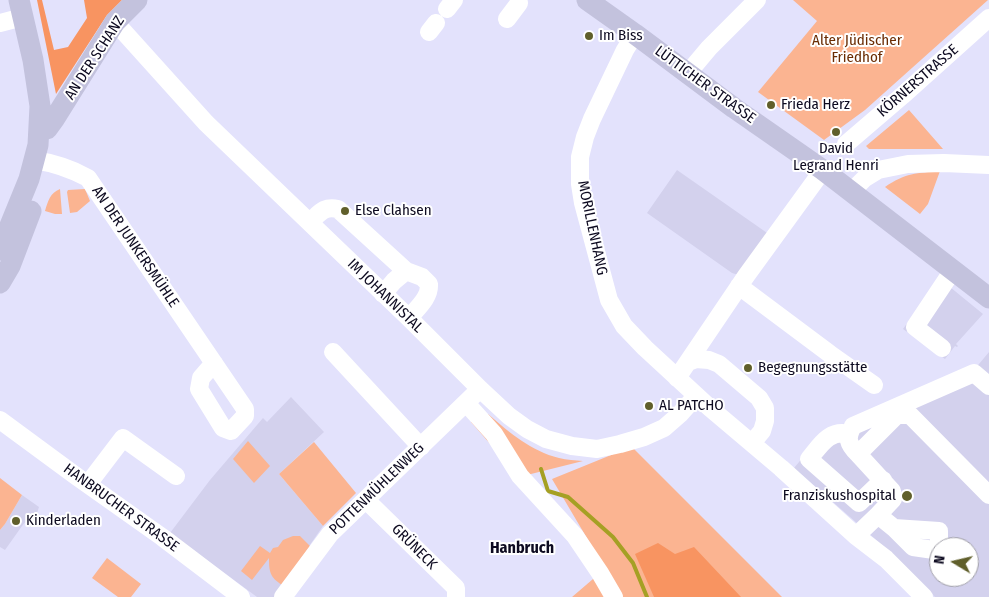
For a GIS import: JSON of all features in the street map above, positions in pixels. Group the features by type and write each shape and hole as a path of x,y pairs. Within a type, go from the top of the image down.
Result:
{"main road":[{"name":"AN DER SCHANZ","path":"45,136 115,22 137,0"},
{"name":"LÜTTICHER STRASSE","path":"587,0 822,170 989,298"},
{"path":"2,265 29,179 45,136 33,60 21,9"}],"street":[{"path":"688,73 715,42 758,0"},
{"path":"508,19 519,3"},
{"path":"0,23 21,9"},
{"name":"KÖRNERSTRASSE","path":"846,144 989,18"},
{"name":"IM JOHANNISTAL","path":"115,22 206,123 480,389 509,416 527,429 546,439 572,446 597,448 634,441 664,428 696,396"},
{"name":"MORILLENHANG","path":"635,34 625,50 585,136 580,157 580,184 583,203 609,300 624,326 696,396 752,443 856,536 886,559 924,597"},
{"name":"AN DER JUNKERSMÜHLE","path":"45,136 69,168 88,178 214,363"},
{"path":"851,192 865,178 878,170 908,164 989,165"},
{"path":"677,378 773,237 822,170"},
{"path":"310,222 324,209 338,210 406,271 422,277 429,284 429,290 420,306 409,318"},
{"path":"942,348 915,327 953,270"},
{"path":"384,294 394,281 406,271"},
{"path":"739,286 874,385"},
{"path":"333,352 421,446"},
{"path":"688,362 696,359 708,360 719,364 759,398 765,408 765,421 762,431 752,443"},
{"path":"856,536 893,499 892,491 852,448 848,441 848,434 852,426 974,373 989,386"},
{"name":"POTTENMÜHLENWEG","path":"283,597 330,534 480,389"},
{"path":"466,403 494,434 520,476 575,536 614,597"},
{"path":"858,454 897,415 910,415 989,495"},
{"name":"HANBRUCHER STRASSE","path":"0,420 162,537 241,597"},
{"path":"848,434 842,432 827,437 808,459 859,503 883,480"},
{"path":"88,484 123,438 176,476"},
{"name":"GRÜNECK","path":"366,500 456,588 456,597"},
{"path":"878,515 894,528"}],"shaded area":[{"path":"37,0 42,0 54,50 68,47 87,18 84,0 122,0 107,15 56,94"},
{"path":"677,170 770,235 739,275 732,273 647,213"},
{"path":"939,278 983,314 956,344 958,346 955,346 945,359 903,329"},
{"name":"Franziskushospital","path":"989,352 989,597 935,597 898,559 794,468 824,432 974,370"},
{"path":"291,397 324,432 279,474 323,526 274,597 257,597 170,533 210,480 263,418 267,422"},
{"name":"Kinderladen","path":"22,495 39,507 35,519 28,519 5,550 0,547 0,530"},
{"path":"658,543 675,554 694,547 741,597 654,597 635,554"}],"green space":[{"name":"Alter Jüdischer Friedhof","path":"793,0 988,0 865,110 824,140 758,92 817,21"},
{"path":"909,110 943,149 869,149 866,146"},
{"path":"940,171 928,204 920,214 885,187 905,176"},
{"path":"60,189 62,214 45,211 52,195"},
{"path":"85,189 90,201 77,212 70,213 68,190"},
{"path":"488,414 513,434 539,451 559,458 583,461 519,477 471,422 480,415"},
{"path":"248,441 270,466 254,483 233,459"},
{"path":"314,442 356,493 323,526 279,474"},
{"path":"634,449 782,597 572,597 600,573 607,572 552,479 621,451"},
{"path":"0,478 22,495 0,530"},
{"path":"293,536 300,536 310,546 282,585 271,574 269,558 252,580 241,571 260,546 270,553 283,540"},
{"path":"107,558 141,584 131,597 118,597 92,578"}],"waterway":[{"path":"541,469 548,491 568,497 613,537 633,563 647,597"}],"place":[{"name":"Im Biss","path":"589,36"},
{"name":"Frieda Herz","path":"771,105"},
{"name":"David Legrand Henri","path":"836,132"},
{"name":"Else Clahsen","path":"345,211"},
{"name":"Begegnungsstätte","path":"748,368"},
{"name":"AL PATCHO","path":"649,406"},
{"name":"Franziskushospital","path":"907,496"},
{"name":"Kinderladen","path":"16,521"}],"district":[{"name":"Hanbruch","path":"522,549"}]}
